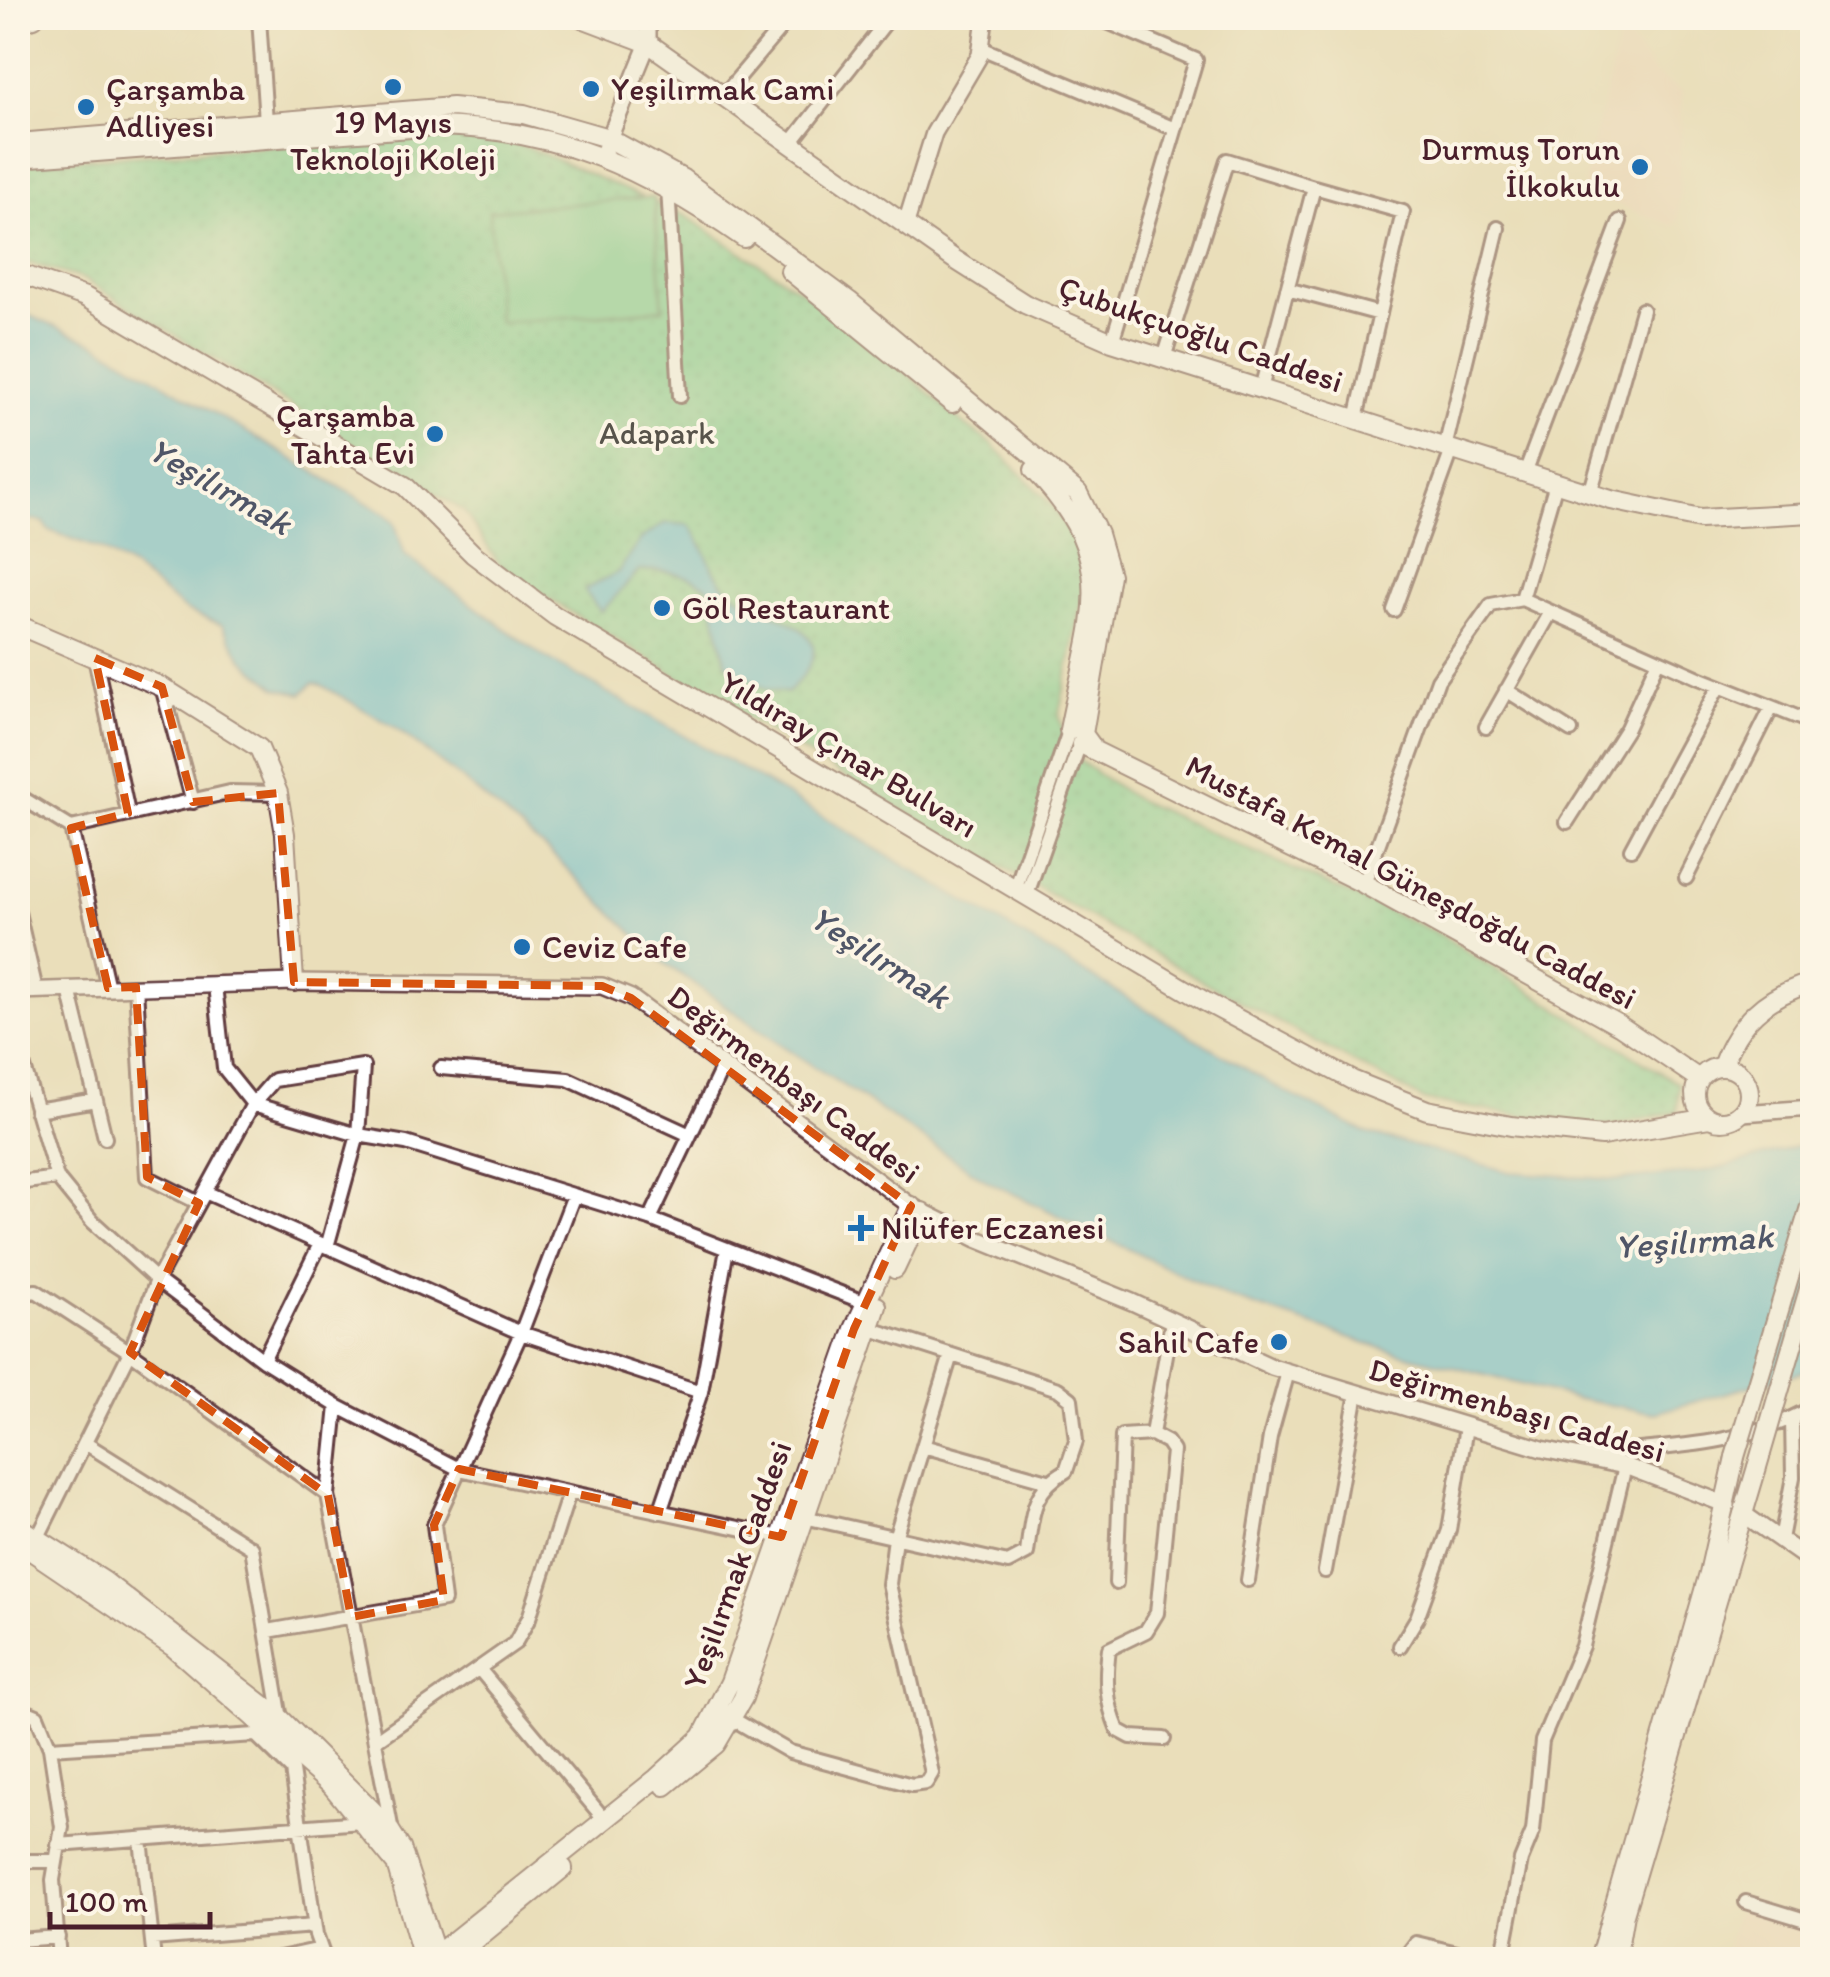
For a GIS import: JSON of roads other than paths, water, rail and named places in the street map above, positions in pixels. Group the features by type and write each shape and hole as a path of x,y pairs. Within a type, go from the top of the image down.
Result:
{"main road":[{"path":"18,23 34,18"},
{"name":"Çubukçuoğlu Caddesi","path":"582,18 648,44 1025,304 1112,342 1590,494 1700,519 1812,512"},
{"path":"18,143 452,107 524,114 683,179 838,301 1019,454 1064,500 1080,529 1096,576 1078,738"},
{"path":"18,158 438,126 497,128 605,147 838,301"},
{"name":"Yıldıray Çınar Bulvarı","path":"18,274 85,297 405,486 473,554 555,616 1021,893 1352,1080 1427,1110 1511,1126 1602,1136 1709,1118"},
{"path":"18,625 162,687 259,748 278,793 294,982"},
{"name":"Mustafa Kemal Güneşdoğdu Caddesi","path":"1078,738 1364,884 1619,1025 1699,1080"},
{"path":"1722,1066 1746,1079 1750,1097 1742,1113 1726,1121 1709,1118 1697,1105 1699,1080 1722,1066 1732,1039 1748,1017 1786,990 1812,984"},
{"path":"1616,1960 1624,1914 1734,1509 1735,1457 1812,1200"},
{"name":"Yeşilırmak Caddesi","path":"435,1958 702,1736 730,1682 866,1303 916,1208"},
{"name":"Yeşilırmak Caddesi","path":"435,1958 716,1744 743,1698 868,1328 916,1208"},
{"path":"1599,1960 1734,1509 1756,1466 1812,1279"},
{"path":"18,1526 104,1581 281,1720 392,1834 402,1848 435,1958"},
{"path":"18,1542 173,1647 332,1786 396,1864 435,1958"}],"street":[{"path":"259,18 266,122"},
{"path":"605,147 648,44 648,18"},
{"path":"723,96 789,18"},
{"path":"791,143 889,18"},
{"path":"906,223 934,133 981,48 985,18"},
{"path":"1098,18 1196,60 1112,342"},
{"path":"981,48 1175,130"},
{"path":"1164,358 1227,160 1403,212 1356,419"},
{"path":"668,187 680,396"},
{"path":"1262,389 1314,187"},
{"path":"1525,473 1620,220"},
{"path":"1394,610 1449,449 1498,228"},
{"path":"1288,289 1380,314"},
{"path":"1590,494 1642,310"},
{"path":"1522,599 1556,483"},
{"path":"1364,884 1438,680 1491,605 1522,599 1812,723"},
{"path":"1486,727 1551,612"},
{"path":"95,658 128,812"},
{"path":"1566,822 1627,728 1658,660"},
{"path":"1631,849 1719,686"},
{"path":"162,687 192,802"},
{"path":"1506,690 1571,730"},
{"path":"1686,878 1772,707"},
{"path":"1021,893 1078,738"},
{"path":"18,788 19,796 70,828 108,988"},
{"path":"70,828 230,792 278,793"},
{"path":"18,912 36,990"},
{"name":"Değirmenbaşı Caddesi","path":"18,991 294,982 602,986 631,998 916,1208 1288,1372 1569,1456 1625,1466 1734,1509 1812,1562"},
{"path":"215,985 224,1068 254,1104 358,1136 406,1143 650,1219 866,1303"},
{"path":"136,987 147,1177 324,1245 520,1333 700,1392"},
{"path":"69,989 105,1138"},
{"path":"18,1047 56,1178 92,1221 157,1280 262,1360 336,1406 458,1469 781,1537"},
{"path":"37,1539 130,1352 157,1280 254,1104 274,1080 363,1066 358,1136 324,1245 262,1360"},
{"path":"650,1219 724,1066"},
{"path":"441,1068 568,1079 690,1135"},
{"path":"36,1110 96,1100"},
{"path":"1742,1113 1812,1108"},
{"path":"18,1183 56,1178"},
{"path":"268,1631 444,1600 434,1525 520,1333 574,1196"},
{"path":"660,1512 700,1392 728,1249"},
{"path":"18,1294 36,1291 130,1352 328,1494"},
{"path":"1152,1434 1172,1320"},
{"path":"804,1517 1008,1563 1027,1553 1035,1498 1048,1481 1066,1472 1076,1441 1071,1398 1058,1388 868,1328"},
{"path":"732,1718 790,1752 912,1785 926,1783 932,1773 889,1584 895,1538 951,1355"},
{"path":"1248,1580 1270,1437 1288,1372"},
{"path":"1325,1571 1357,1393"},
{"path":"336,1406 328,1494 392,1834"},
{"path":"1569,1456 1696,1448 1792,1419 1812,1408"},
{"path":"1780,1540 1794,1477 1792,1419"},
{"path":"1400,1646 1417,1618 1450,1530 1466,1427"},
{"path":"1116,1583 1122,1436 1152,1434 1168,1442 1173,1451 1157,1613 1146,1631 1109,1649 1105,1677 1108,1705 1118,1730 1131,1737 1164,1740"},
{"path":"85,1442 252,1548 281,1720"},
{"path":"923,1446 1048,1481"},
{"path":"1502,1960 1520,1860 1533,1831 1542,1741 1582,1646 1625,1466"},
{"path":"374,1741 514,1643 529,1618 569,1492"},
{"path":"480,1670 605,1820"},
{"path":"18,1708 37,1716 50,1748 62,1828 56,1861 59,1960"},
{"path":"50,1748 256,1736 292,1770 314,1926 323,1954 271,1960"},
{"path":"58,1845 362,1822"},
{"path":"142,1839 154,1960"},
{"path":"18,1861 56,1861"},
{"path":"1746,1902 1812,1922"},
{"path":"152,1939 314,1926"},
{"path":"18,1940 58,1937"},
{"path":"1403,1960 1416,1944 1486,1960"}],"water":[{"name":"Yeşilırmak","path":"18,311 97,344 386,514 394,521 405,555 541,655 731,762 1282,1090 1367,1133 1510,1172 1620,1180 1713,1170 1812,1142 1812,1369 1655,1413 1577,1399 1384,1349 1227,1297 987,1181 663,962 555,857 396,728 321,685 313,683 302,694 277,688 243,660 222,625 185,610 134,569 100,549 48,530 44,522 18,517"},
{"path":"665,523 689,525 725,586 797,627 809,638 814,652 807,670 787,693 766,689 726,663 709,588 693,579 667,572 639,571 601,612 584,590 618,572 641,539"}],"place":[{"name":"19 Mayıs Teknoloji Koleji","path":"393,87"},
{"name":"Yeşilırmak Cami","path":"591,89"},
{"name":"Çarşamba Adliyesi","path":"86,107"},
{"name":"Durmuş Torun İlkokulu","path":"1640,167"},
{"name":"Çarşamba Tahta Evi","path":"435,434"},
{"name":"Göl Restaurant","path":"662,608"},
{"name":"Ceviz Cafe","path":"522,947"},
{"name":"Nilüfer Eczanesi","path":"861,1228"},
{"name":"Sahil Cafe","path":"1279,1342"}],"park label":[{"name":"Adapark","path":"657,433"}]}
